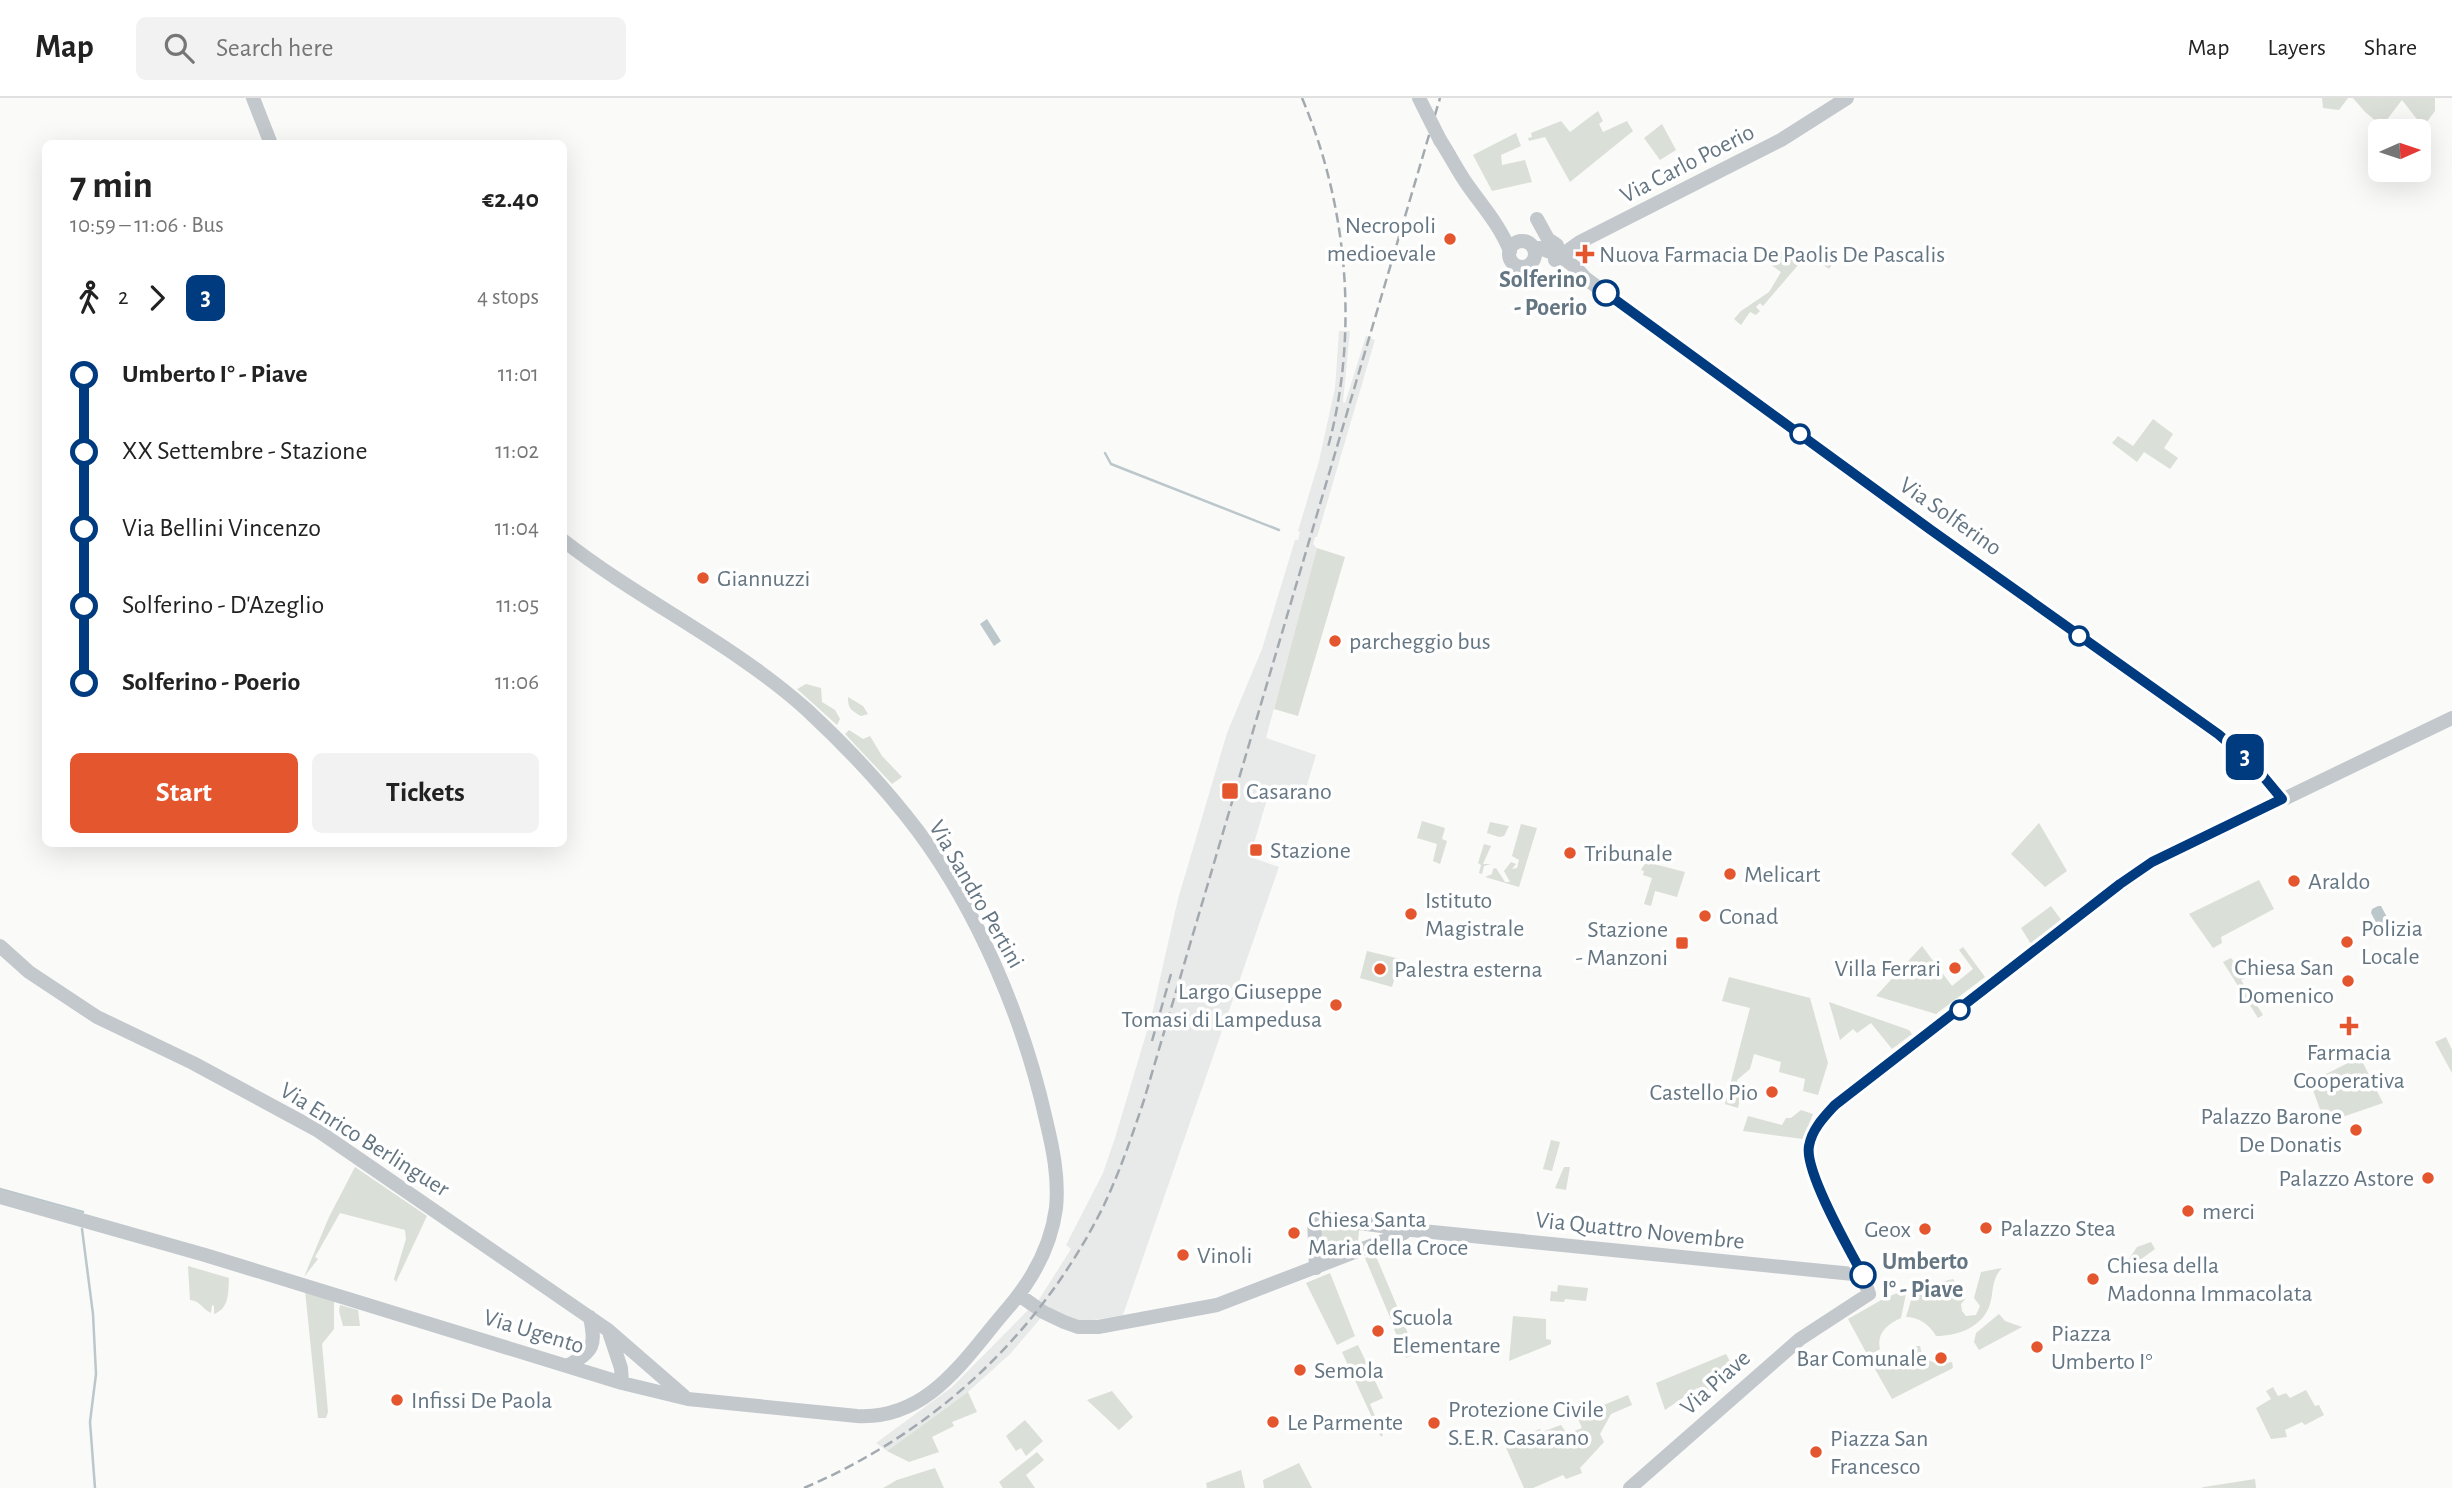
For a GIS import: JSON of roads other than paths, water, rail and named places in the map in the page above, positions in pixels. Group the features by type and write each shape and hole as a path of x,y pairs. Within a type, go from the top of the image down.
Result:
{"street":[{"path":"253,98 269,140"},
{"path":"1419,98 1440,140 1469,187 1513,247"},
{"name":"Via Carlo Poerio","path":"1535,251 1557,254 1781,140 1847,98"},
{"path":"1537,219 1557,254"},
{"path":"1524,241 1535,251 1527,266 1517,266 1510,259 1513,247 1524,241"},
{"name":"Via Solferino","path":"1557,254 1573,275 1586,278 1931,530 2218,734 2253,764 2282,799"},
{"name":"Via Sandro Pertini","path":"567,543 590,562 707,636 803,706 868,769 940,864 993,958 1023,1038 1051,1140 1057,1181 1053,1223 1045,1252 1019,1295"},
{"path":"1863,1275 1811,1166 1808,1147 1818,1123 1835,1105 2152,862 2452,718"},
{"name":"Via Enrico Berlinguer","path":"0,946 29,972 97,1017 192,1063 317,1130 608,1330 688,1399"},
{"name":"Via Ugento","path":"0,1197 183,1249 622,1382 688,1399 857,1416 895,1413 918,1404 937,1389 1019,1295"},
{"name":"Via Quattro Novembre","path":"1316,1268 1314,1217 1393,1228 1863,1275"},
{"path":"1364,1224 1364,1247"},
{"name":"Via Quattro Novembre","path":"1019,1295 1054,1318 1086,1328 1217,1305 1412,1230"},
{"name":"Via Piave","path":"1630,1488 1800,1339 1869,1294 1863,1275"},
{"path":"569,1365 588,1354 595,1340 590,1317"},
{"path":"608,1330 621,1368 622,1382"}],"waterway":[{"path":"1105,453 1111,464 1279,530"},
{"path":"0,1189 83,1212"},
{"path":"82,1229 93,1314 96,1374 90,1422 95,1488"}],"railway":[{"path":"1302,98 1318,139 1330,182 1344,271 1346,315 1343,360 1338,404 1328,447"},
{"path":"804,1488 852,1465 897,1438 940,1408 980,1373 1016,1336 1049,1295 1078,1252 1104,1205 1144,1100 1440,98"},
{"path":"1152,1041 1171,974"}],"place":[{"name":"Necropoli medioevale","path":"1450,239"},
{"name":"Nuova Farmacia De Paolis De Pascalis","path":"1585,254"},
{"name":"Solferino - Poerio","path":"1606,293"},
{"name":"Giannuzzi","path":"703,578"},
{"name":"parcheggio bus","path":"1335,641"},
{"name":"Casarano","path":"1230,791"},
{"name":"Stazione","path":"1256,850"},
{"name":"Tribunale","path":"1570,853"},
{"name":"Melicart","path":"1730,874"},
{"name":"Araldo","path":"2294,881"},
{"name":"Istituto Magistrale","path":"1411,914"},
{"name":"Conad","path":"1705,916"},
{"name":"Polizia Locale","path":"2347,942"},
{"name":"Stazione - Manzoni","path":"1682,943"},
{"name":"Villa Ferrari","path":"1955,968"},
{"name":"Palestra esterna","path":"1380,969"},
{"name":"Chiesa San Domenico","path":"2348,981"},
{"name":"Largo Giuseppe Tomasi di Lampedusa","path":"1336,1005"},
{"name":"Farmacia Cooperativa","path":"2349,1026"},
{"name":"Castello Pio","path":"1772,1092"},
{"name":"Palazzo Barone De Donatis","path":"2356,1130"},
{"name":"Palazzo Astore","path":"2428,1178"},
{"name":"merci","path":"2188,1211"},
{"name":"Palazzo Stea","path":"1986,1228"},
{"name":"Geox","path":"1925,1229"},
{"name":"Chiesa Santa Maria della Croce","path":"1294,1233"},
{"name":"Vinoli","path":"1183,1255"},
{"name":"Umberto I° - Piave","path":"1863,1275"},
{"name":"Chiesa della Madonna Immacolata","path":"2093,1279"},
{"name":"Scuola Elementare","path":"1378,1331"},
{"name":"Piazza Umberto I°","path":"2037,1347"},
{"name":"Bar Comunale","path":"1941,1358"},
{"name":"Semola","path":"1300,1370"},
{"name":"Infissi De Paola","path":"397,1400"},
{"name":"Le Parmente","path":"1273,1422"},
{"name":"Protezione Civile S.E.R. Casarano","path":"1434,1423"},
{"name":"Piazza San Francesco","path":"1816,1452"}]}
